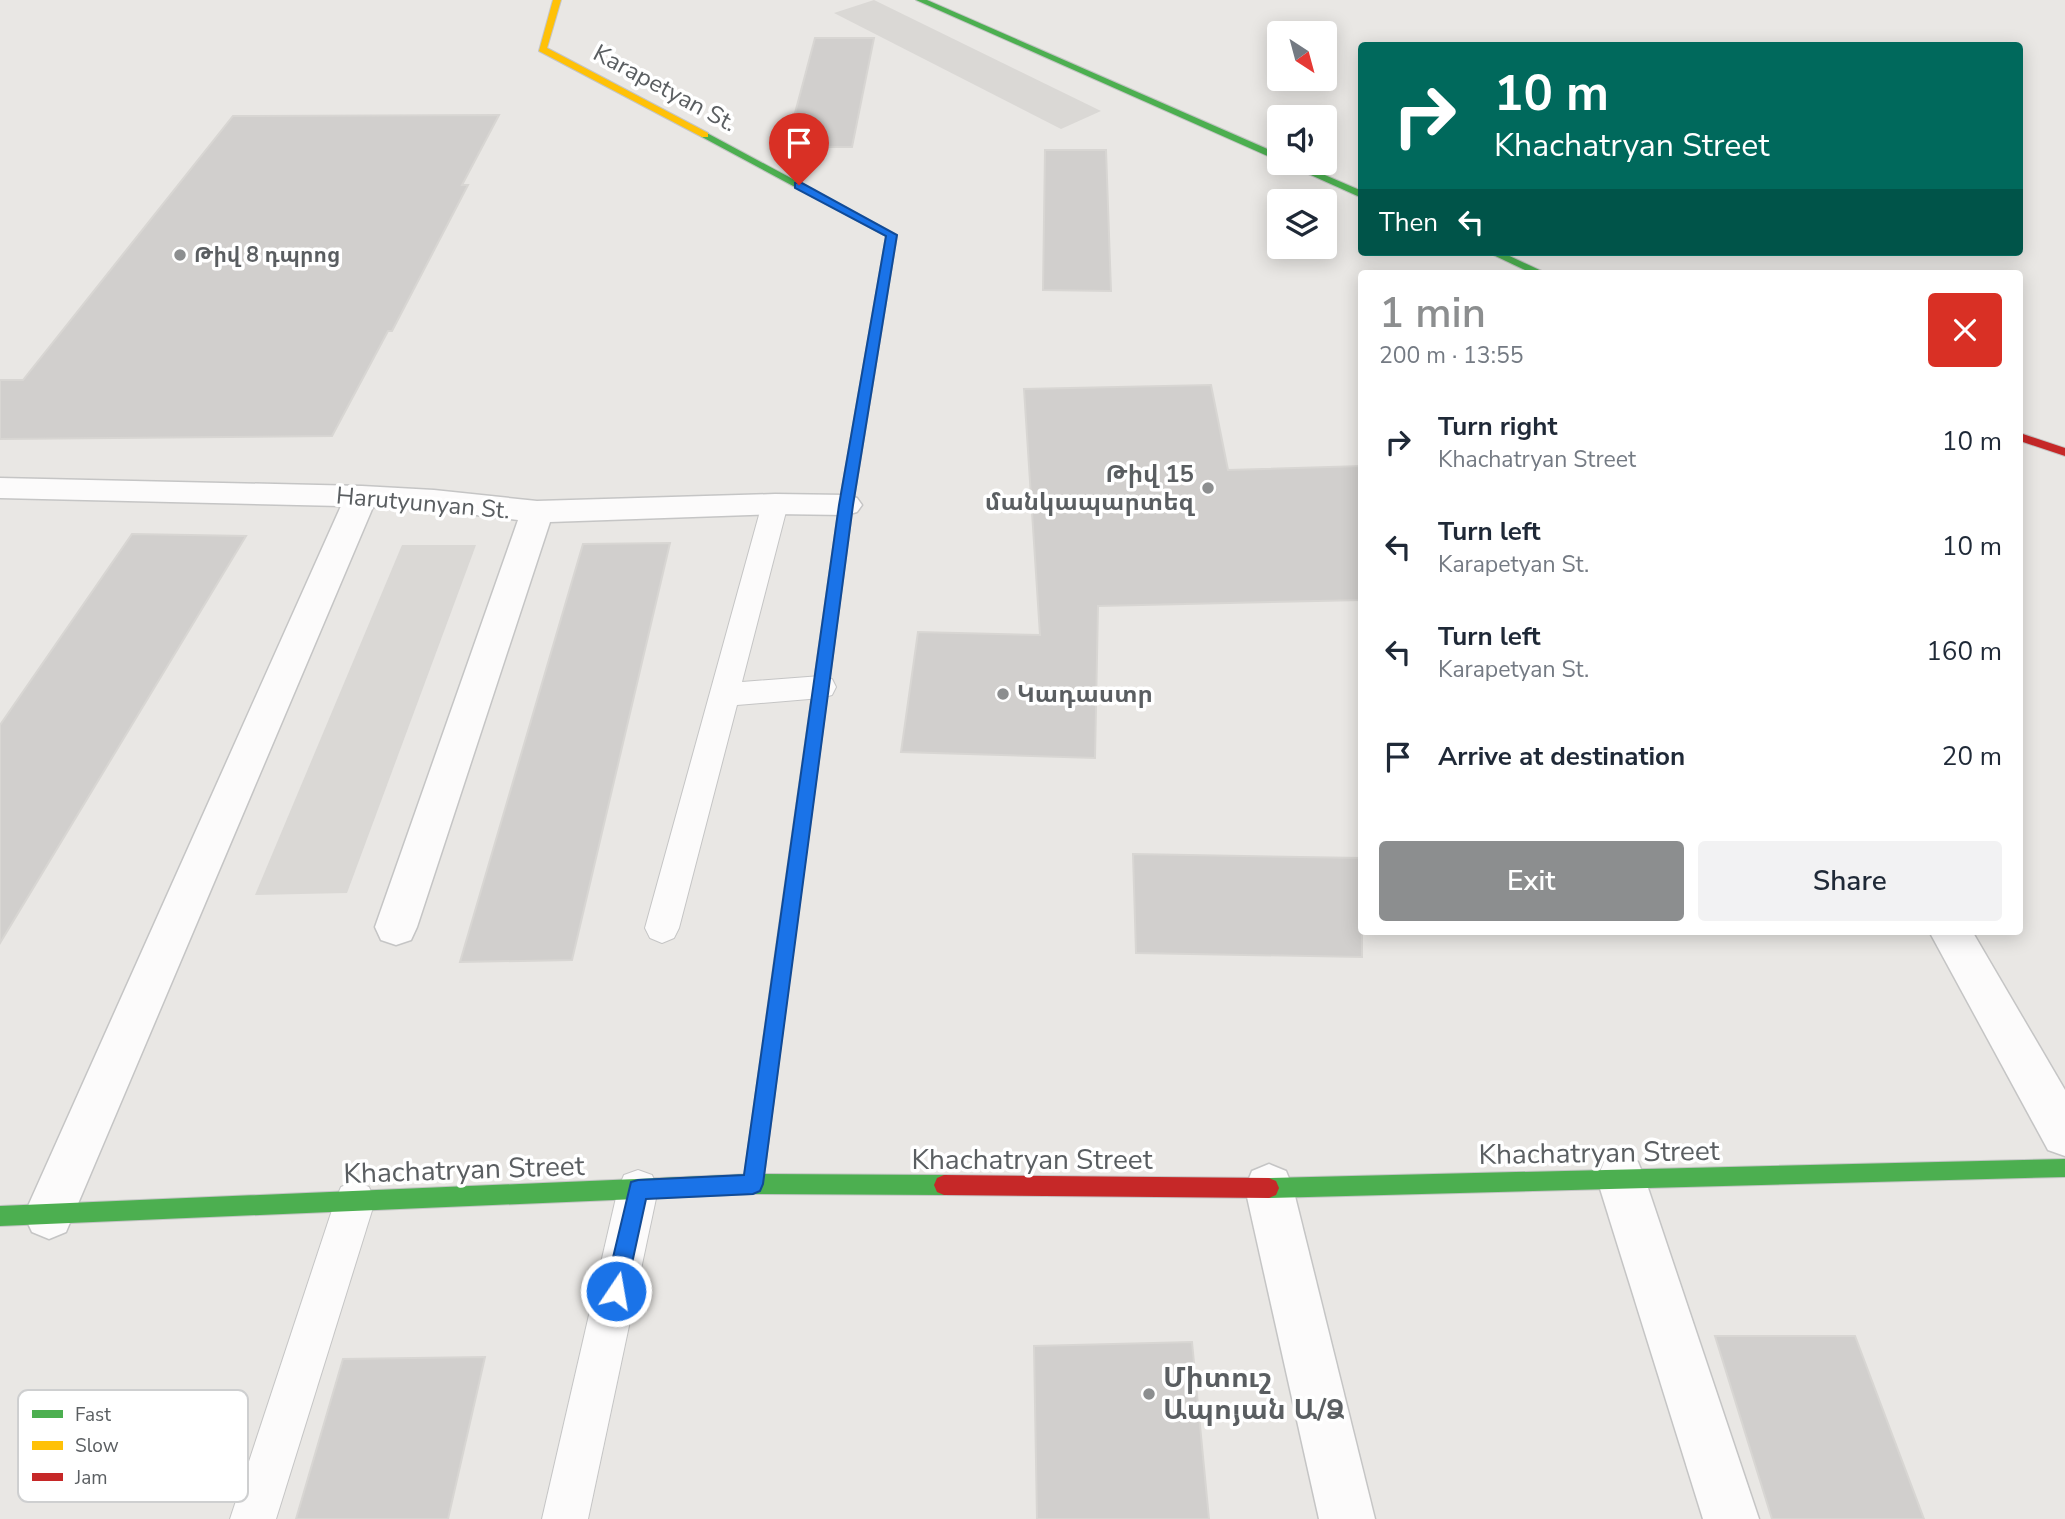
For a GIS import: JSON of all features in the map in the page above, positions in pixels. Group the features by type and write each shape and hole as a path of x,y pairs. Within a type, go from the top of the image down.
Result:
{"street":[{"name":"Karapetyan St.","path":"557,0 542,49 892,235 846,505 753,1184"},
{"path":"920,0 1267,153"},
{"path":"1318,175 1358,192"},
{"path":"1501,256 1532,270"},
{"path":"2023,438 2065,452"},
{"name":"Harutyunyan St.","path":"0,488 362,496 434,500 537,512 775,504 846,505"},
{"path":"49,1215 362,496"},
{"path":"397,927 537,512"},
{"path":"1952,935 2065,1134"},
{"name":"Khachatryan Street","path":"0,1216 753,1184 1269,1188 2065,1168"},
{"path":"1621,1179 1731,1519"},
{"path":"1269,1188 1347,1519"}],"lane":[{"path":"662,928 775,504"},
{"path":"724,695 821,687"},
{"path":"565,1519 638,1189"},
{"path":"253,1519 355,1201"}],"shaded area":[{"path":"874,0 1101,111 1061,129 834,13"},
{"path":"402,545 476,545 347,893 255,895"}],"building":[{"path":"815,38 874,38 852,147 786,147"},
{"name":"Թիվ 8 դպրոց","path":"499,115 462,185 468,185 392,331 388,331 332,436 0,439 0,380 23,380 233,116"},
{"path":"1045,150 1106,150 1111,291 1043,290"},
{"path":"1211,385 1228,470 1358,466 1358,600 1098,606 1095,758 901,752 918,632 1040,635 1024,389"},
{"path":"132,534 246,536 0,943 0,725"},
{"path":"670,543 572,960 460,962 583,544"},
{"path":"1133,854 1358,858 1358,935 1362,935 1362,957 1136,953"},
{"path":"1715,1336 1855,1336 1924,1519 1772,1519"},
{"path":"1192,1342 1209,1519 1037,1519 1034,1346"},
{"path":"485,1357 448,1519 296,1519 343,1359"}],"traffic: fast":[{"path":"920,0 1267,153"},
{"path":"705,135 892,235 846,505 783,961"},
{"path":"1316,175 1358,193"},
{"path":"1501,256 1533,270"},
{"path":"1269,1188 2065,1168"},
{"path":"0,1216 753,1184 944,1185"}],"traffic: slow":[{"path":"557,0 542,49 705,135"},
{"path":"753,1184 783,961"}],"traffic: jam":[{"path":"2023,438 2065,452"},
{"path":"944,1185 1269,1188"}],"place":[{"name":"Թիվ 8 դպրոց","path":"180,255"},
{"name":"Թիվ 15 մանկապարտեզ","path":"1208,488"},
{"name":"Կադաստր","path":"1003,694"},
{"name":"Միտուշ Ապոյան Ա/Ձ","path":"1149,1394"}],"route":[{"path":"616,1291 638,1189 753,1184 846,505 892,235 799,185"}]}
